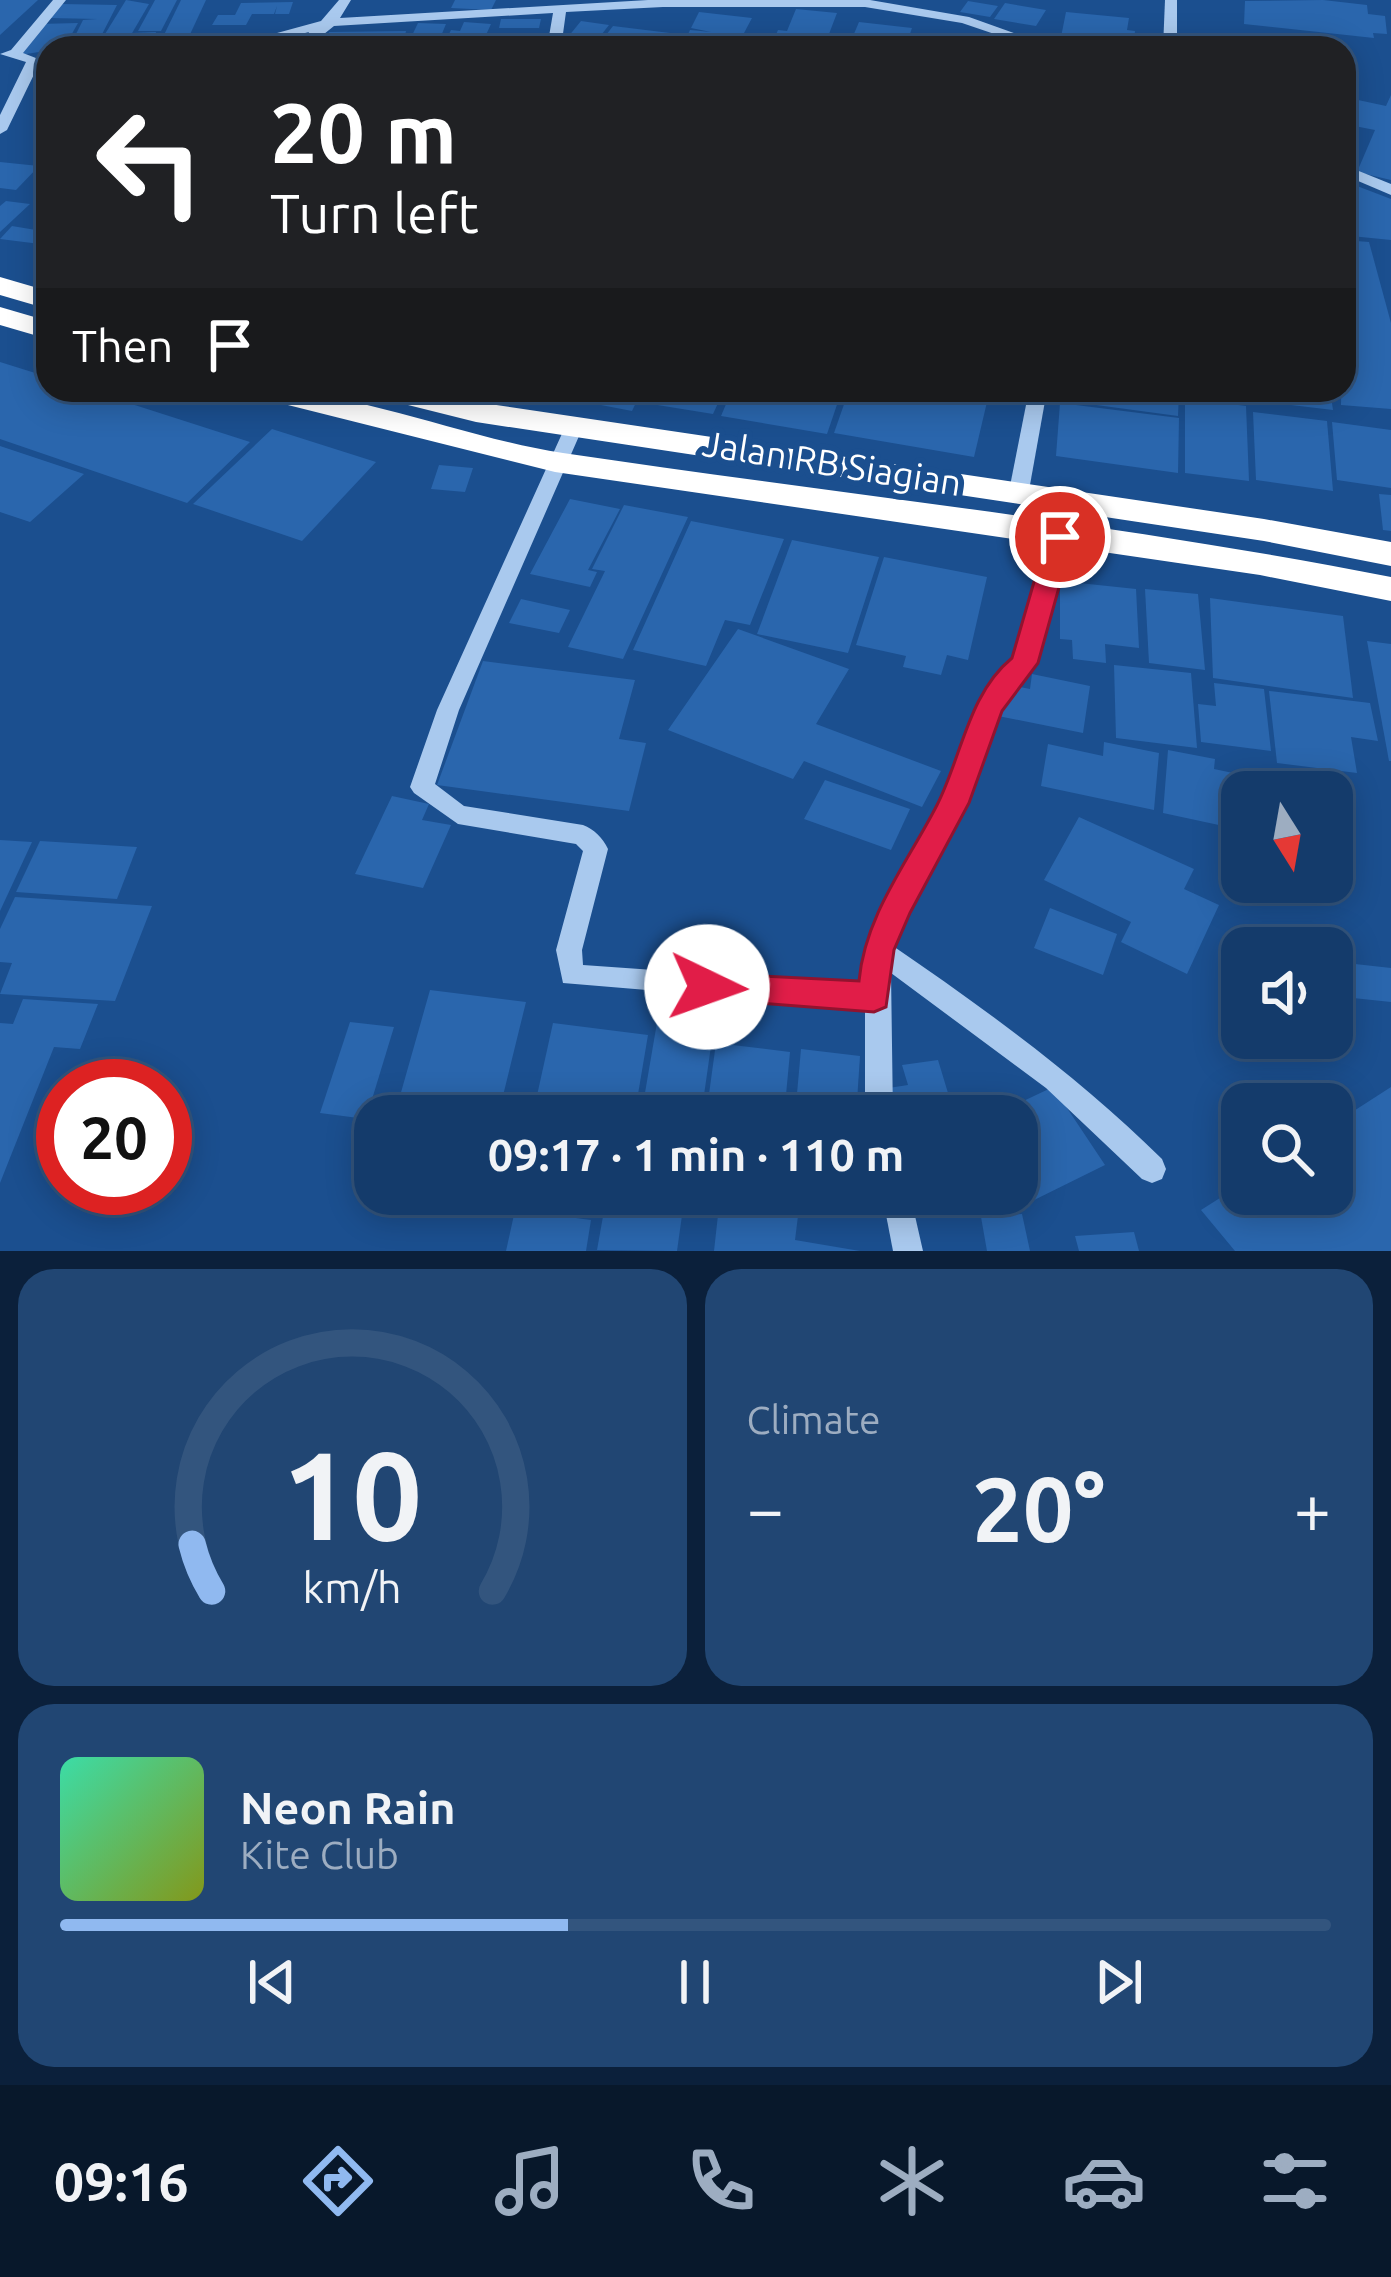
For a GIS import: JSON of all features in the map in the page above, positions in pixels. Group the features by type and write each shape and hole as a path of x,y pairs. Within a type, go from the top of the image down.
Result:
{"highway":[{"path":"0,286 36,296"},
{"path":"0,316 36,326"},
{"name":"Jalan RB Siagian","path":"315,402 555,462 1260,562 1391,589"},
{"name":"Jalan RB Siagian","path":"436,402 1018,496 1264,530 1391,554"}],"street":[{"path":"7,54 60,0"},
{"path":"313,36 334,22 345,0"},
{"path":"1170,36 1171,0"},
{"path":"284,36 334,22 663,3 866,3 964,20 1012,36"},
{"path":"556,36 560,10"},
{"path":"0,130 34,59 7,54"},
{"path":"1356,174 1391,190"},
{"path":"1018,496 1036,402"},
{"path":"574,427 448,710 422,787 458,815 583,835 596,849 569,950 572,975 874,997"},
{"path":"878,1095 874,997 878,950 953,803 988,710 1007,677 1024,663 1060,537"},
{"path":"878,950 1018,1046 1104,1119 1152,1169"},
{"path":"900,1215 908,1251"}],"building":[{"path":"0,0 38,0 0,35"},
{"path":"126,0 149,4 130,36 104,36"},
{"path":"155,0 177,0 161,31 138,31"},
{"path":"181,0 206,0 189,36 163,36"},
{"path":"455,0 496,0 491,10 451,8"},
{"path":"968,1 998,6 990,17 960,12"},
{"path":"1245,1 1367,5 1368,14 1385,16 1387,34 1373,33 1374,38 1244,24"},
{"path":"293,2 289,14 275,14 277,6 274,14 252,14 246,25 212,25 218,15 235,15 241,3"},
{"path":"1005,3 1046,10 1036,26 994,19"},
{"path":"61,4 117,5 101,36 75,36 83,20 97,19 50,18"},
{"path":"796,9 837,13 828,36 775,36 778,30 787,31"},
{"path":"699,12 752,18 742,36 687,36 690,30 711,32 691,28"},
{"path":"1066,12 1129,18 1127,30 1135,31 1134,36 1061,36"},
{"path":"501,19 541,19 539,28 499,28"},
{"path":"581,21 609,25 600,36 569,36"},
{"path":"464,22 491,24 486,36 448,36 451,30 460,31"},
{"path":"859,22 912,28 909,36 853,36"},
{"path":"78,23 71,36 36,36 36,52 20,55 39,24"},
{"path":"418,23 446,24 441,36 412,36"},
{"path":"613,26 670,33 668,36 605,36"},
{"path":"406,31 405,36 328,36 329,32"},
{"path":"1391,95 1391,180 1357,172 1375,130 1356,126 1356,100 1386,106"},
{"path":"0,162 36,166 16,190 0,188"},
{"path":"1356,186 1391,199 1391,240 1356,236"},
{"path":"6,201 30,204 0,232 0,206"},
{"path":"12,226 36,230 36,244 0,239"},
{"path":"1356,241 1369,242 1391,323 1391,409 1341,405 1356,402"},
{"path":"0,362 36,373 36,402 125,402 250,442 187,503 0,439"},
{"path":"585,402 636,402 632,411"},
{"path":"645,402 718,402 713,414"},
{"path":"727,402 838,402 827,434 721,416"},
{"path":"845,402 987,402 974,457 834,433"},
{"path":"1074,402 1179,402 1178,416"},
{"path":"1185,402 1246,406 1249,481 1185,473"},
{"path":"1266,402 1332,402 1333,410"},
{"path":"1060,403 1179,418 1178,473 1056,456"},
{"path":"1253,412 1327,421 1333,491 1256,480"},
{"path":"1332,422 1391,430 1391,488 1337,480"},
{"path":"272,429 376,462 302,541 193,504"},
{"path":"0,446 84,474 30,522 0,512"},
{"path":"439,465 473,468 465,492 431,489"},
{"path":"1379,494 1391,495 1391,531 1383,530"},
{"path":"570,499 620,509 588,570 597,572 590,587 530,574"},
{"path":"624,505 688,517 623,659 568,647 605,571 592,569"},
{"path":"691,521 784,539 750,625 725,620 706,666 633,650"},
{"path":"792,540 879,557 848,653 757,634"},
{"path":"884,557 987,577 968,660 947,655 941,675 903,667 906,656 856,645"},
{"path":"1060,581 1136,589 1139,648 1105,644 1106,663 1073,659 1072,640 1060,639"},
{"path":"1145,589 1198,594 1205,670 1149,663"},
{"path":"1210,598 1343,616 1353,698 1213,678"},
{"path":"521,599 570,610 559,633 509,623"},
{"path":"738,629 849,669 816,724 941,771 922,807 804,761 793,779 668,730"},
{"path":"1367,641 1391,644 1391,761 1389,761"},
{"path":"483,661 635,680 619,739 646,743 629,811 437,785"},
{"path":"1114,665 1191,673 1197,748 1116,738"},
{"path":"1032,674 1090,686 1083,733 998,716 1004,684 1030,689"},
{"path":"1214,683 1264,689 1271,751 1201,742 1198,704 1216,706"},
{"path":"1269,691 1370,703 1378,741 1351,737 1357,773 1277,763"},
{"path":"1104,742 1159,753 1154,810 1041,786 1048,744 1103,756"},
{"path":"1168,750 1215,759 1214,769 1224,771 1221,825 1163,813"},
{"path":"825,780 910,809 891,850 804,819"},
{"path":"392,796 429,804 422,820 451,825 423,888 355,874"},
{"path":"1079,817 1194,869 1184,889 1219,905 1187,974 1121,942 1131,922 1044,880"},
{"path":"0,840 32,842 0,911"},
{"path":"40,841 137,847 117,899 16,892"},
{"path":"15,897 152,906 115,1001 0,994 12,963 0,962 0,929"},
{"path":"1050,908 1117,934 1103,975 1034,948"},
{"path":"1353,964 1391,968 1391,1002 1353,998"},
{"path":"430,990 526,1002 503,1095 400,1095"},
{"path":"23,999 98,1004 80,1049 54,1047 49,1059 36,1059 36,1092 0,1183 0,1023 13,1024"},
{"path":"659,1011 715,1018 704,1095 645,1095"},
{"path":"350,1022 394,1027 373,1095 354,1095 354,1117 320,1113"},
{"path":"553,1023 648,1035 638,1095 537,1095"},
{"path":"716,1043 790,1052 786,1095 709,1095"},
{"path":"801,1049 860,1056 857,1095 797,1095"},
{"path":"938,1060 949,1095 884,1095 882,1089 908,1085 902,1065"},
{"path":"1053,1087 1105,1165 1038,1198 1038,1095"},
{"path":"1391,1087 1391,1251 1235,1251 1201,1210 1221,1197 1221,1215 1353,1215 1353,1111"},
{"path":"514,1215 591,1220 586,1251 506,1251"},
{"path":"603,1215 682,1215 677,1251 597,1250"},
{"path":"718,1215 790,1215 798,1216 795,1240 860,1251 714,1251"},
{"path":"1022,1215 1030,1251 987,1251 981,1217"},
{"path":"1134,1232 1139,1251 1079,1251 1075,1236"}],"route":[{"path":"707,987 874,997 878,950 953,803 988,710 1007,677 1024,663 1060,537"}]}
